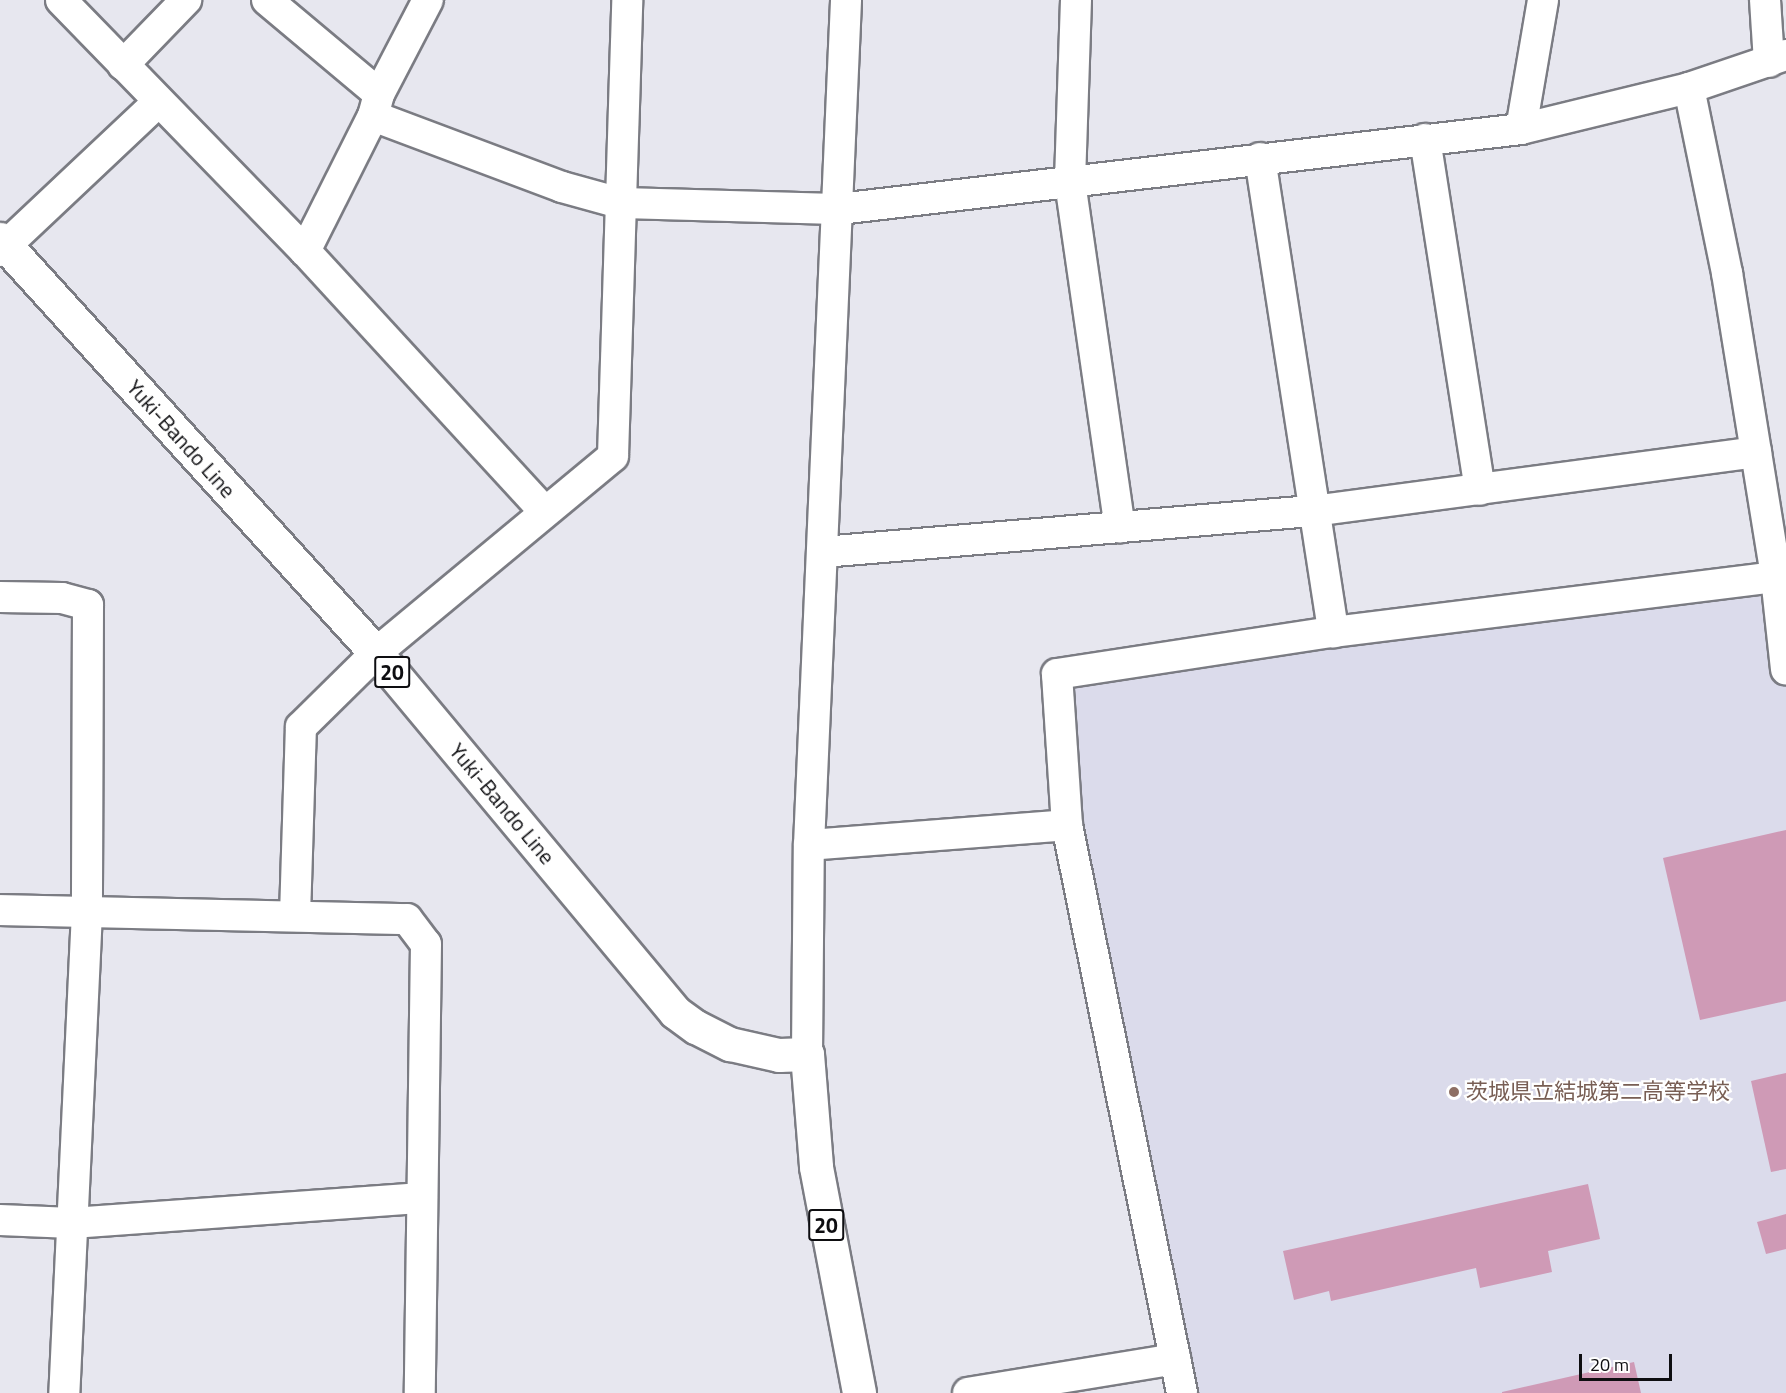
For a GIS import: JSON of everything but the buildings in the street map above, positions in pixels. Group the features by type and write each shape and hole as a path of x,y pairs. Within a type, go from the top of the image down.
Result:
{"main road":[{"name":"Yuki-Bando Line","path":"2,245 375,653 675,1012 696,1027 730,1044 779,1055 807,1054"},
{"name":"20","path":"807,1054 816,1167 860,1393"}],"street":[{"path":"61,0 157,103 304,251 543,510"},
{"path":"123,65 186,0"},
{"path":"267,0 376,105 562,186 621,203 839,209 1521,129 1689,88 1777,58 1765,0"},
{"path":"304,251 428,0"},
{"path":"295,916 301,727 375,653 543,510 613,456 627,0"},
{"path":"807,1054 809,845 839,209 846,0"},
{"path":"1076,0 1070,182 1120,527"},
{"path":"1521,129 1543,0"},
{"path":"1689,88 1727,273 1776,577 1786,669"},
{"path":"2,245 157,103"},
{"path":"1425,139 1480,490"},
{"path":"1260,158 1333,632"},
{"path":"823,552 1314,511 1756,452"},
{"path":"1182,1393 1067,825 1057,674 1333,632 1776,577"},
{"path":"0,597 62,598 88,604 87,912 64,1393"},
{"path":"809,845 1067,825"},
{"path":"0,910 408,920 426,944 420,1393"},
{"path":"0,1220 72,1223 422,1197"},
{"path":"968,1393 1175,1359"}],"shaded area":[{"name":"茨城県立結城第二高等学校","path":"1776,577 1786,669 1786,1393 1184,1393 1067,825 1057,674"}],"place":[{"name":"茨城県立結城第二高等学校","path":"1454,1092"}]}
